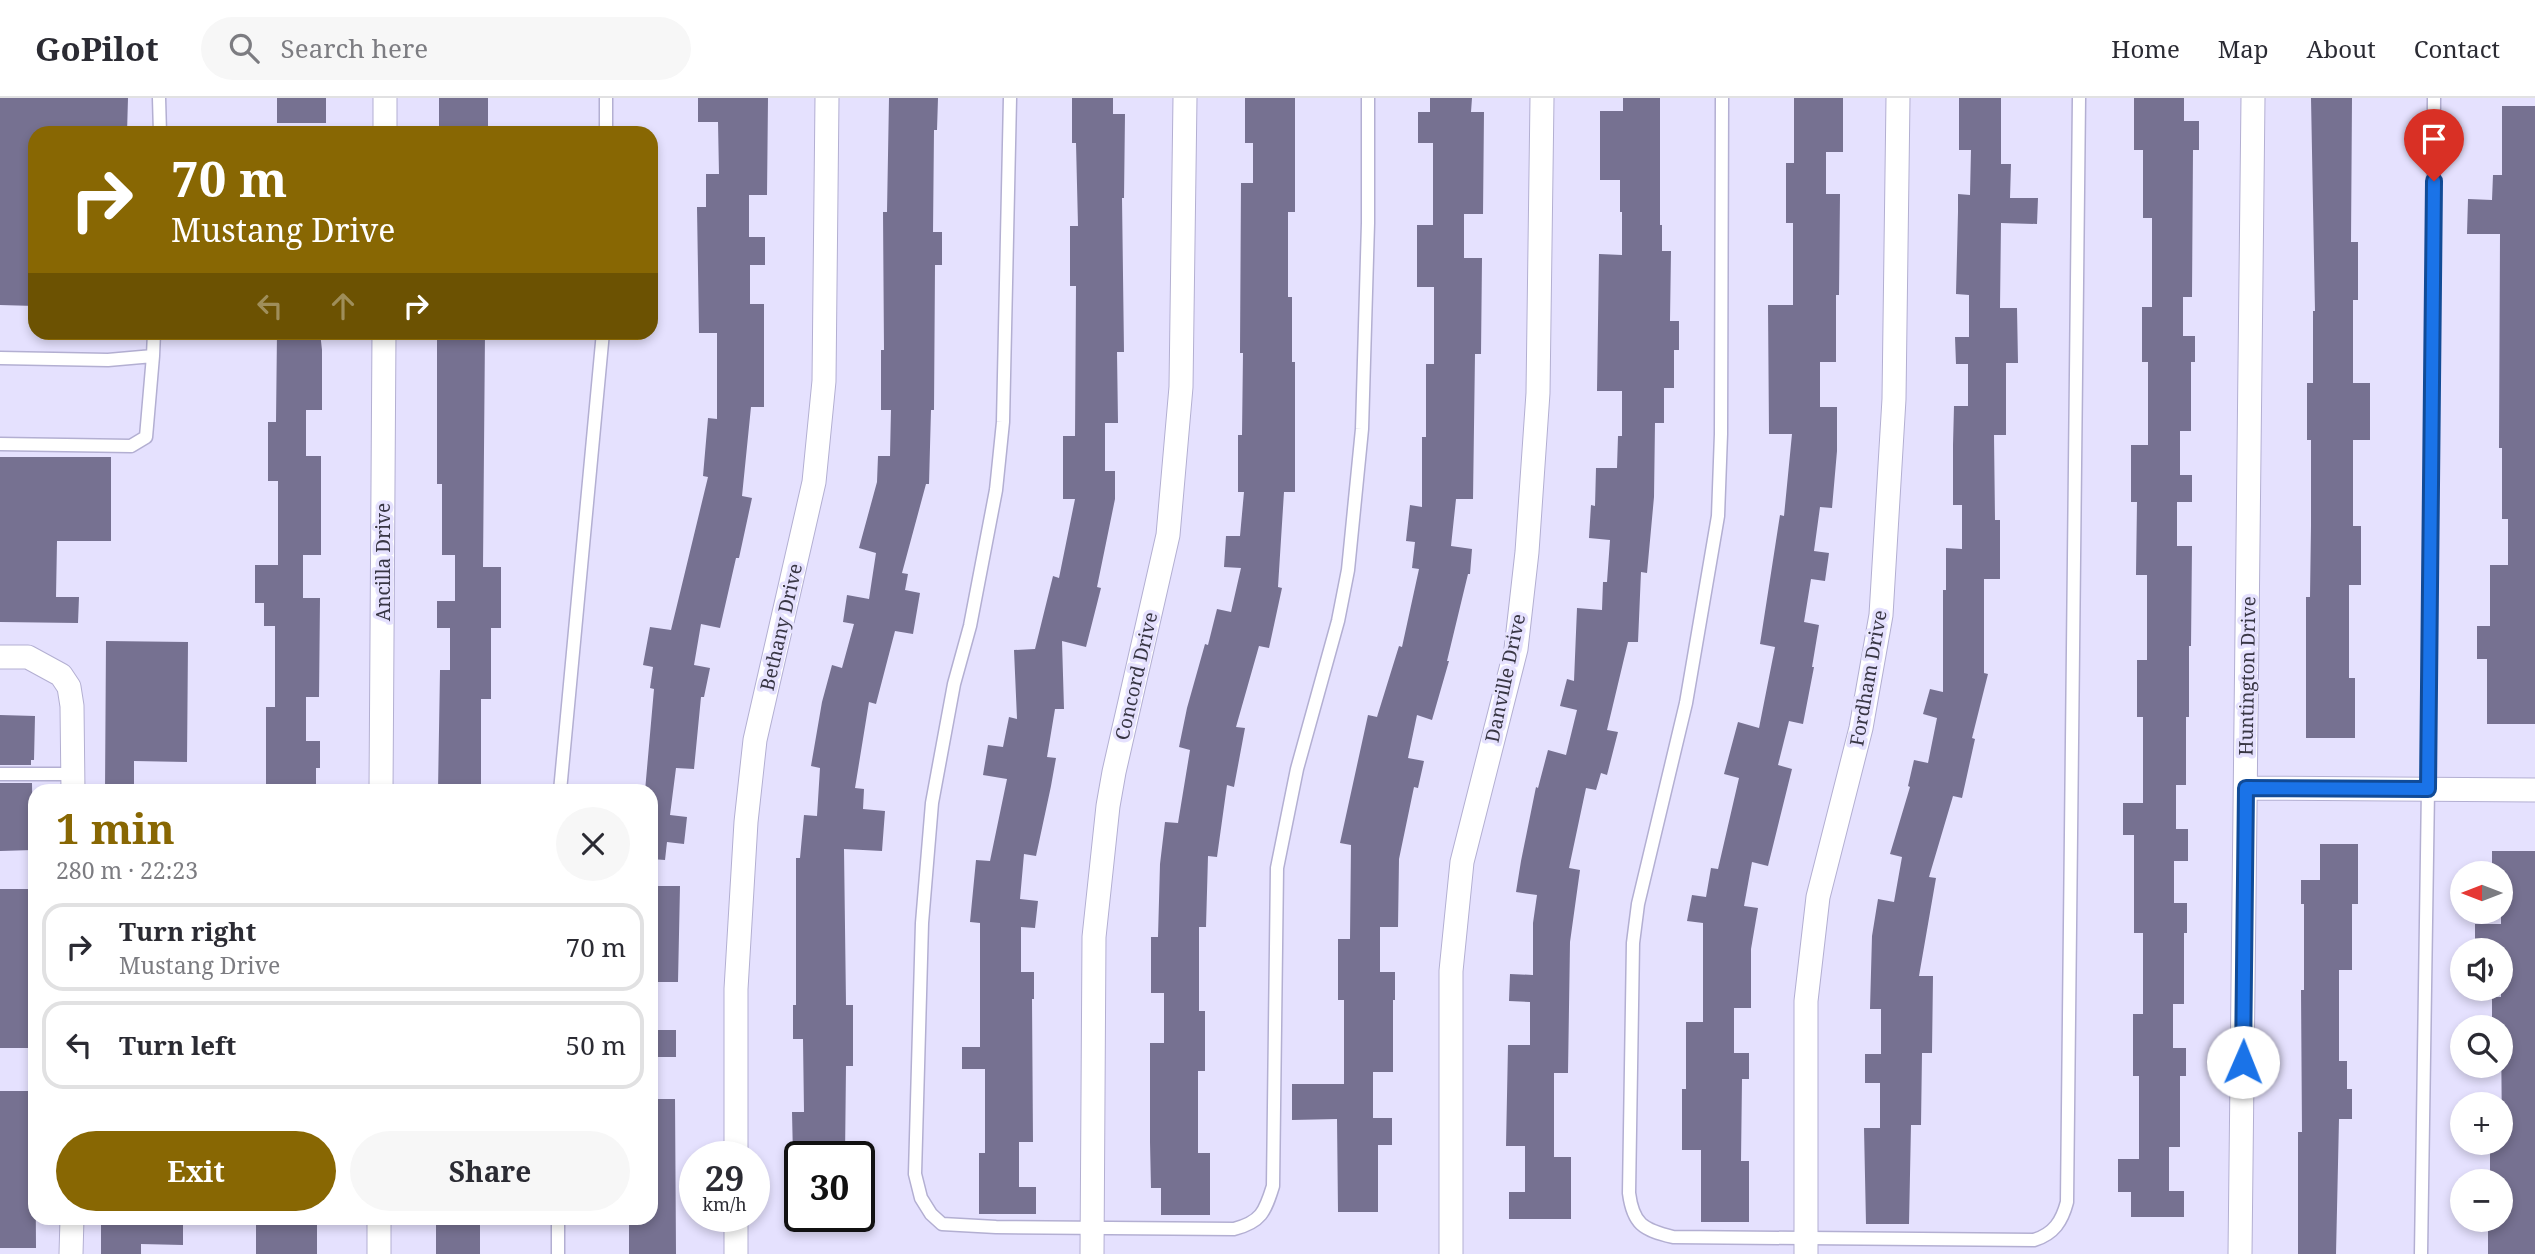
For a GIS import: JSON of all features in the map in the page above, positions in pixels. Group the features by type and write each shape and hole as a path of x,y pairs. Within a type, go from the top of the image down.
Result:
{"street":[{"path":"385,98 385,126"},
{"name":"Bethany Drive","path":"736,1141 736,989 746,822 755,740 814,482 824,381 827,98"},
{"name":"Concord Drive","path":"1092,1254 1094,937 1114,772 1168,535 1181,387 1185,98"},
{"name":"Danville Drive","path":"1451,1254 1451,971 1462,862 1516,649 1527,552 1538,393 1542,98"},
{"name":"Fordham Drive","path":"1806,1246 1806,1001 1818,897 1861,728 1881,615 1894,399 1898,98"},
{"name":"Huntington Drive","path":"2240,1254 2253,98"},
{"name":"Ancilla Drive","path":"382,784 384,340"},
{"path":"0,657 28,657 61,675 69,687 72,706 73,782"},
{"path":"2246,788 2535,790"},
{"path":"71,1254 72,1225"},
{"path":"379,1225 379,1254"},
{"path":"736,1232 736,1254"}],"lane":[{"path":"159,98 160,126"},
{"path":"606,126 607,98"},
{"path":"1010,98 1003,422 996,490 970,626 954,684 932,803 922,923 915,1174 922,1198 931,1214 942,1224 1234,1229 1250,1225 1261,1216 1268,1205 1273,1186 1277,868 1297,769 1338,621 1348,570 1362,429 1368,223 1368,98"},
{"path":"1722,98 1721,435 1718,516 1686,703 1638,904 1633,943 1629,1193 1636,1220 1646,1229 1660,1234 1806,1246 2034,1240 2046,1236 2054,1229 2063,1217 2067,1202 2080,98"},
{"path":"2421,1254 2434,98"},
{"path":"0,444 131,446 146,437 154,340"},
{"path":"561,784 602,340"},
{"path":"0,358 108,360 153,356"},
{"path":"0,774 73,782"},
{"path":"558,1225 558,1254"}],"building":[{"path":"0,98 128,98 127,126 28,126 28,306 0,305"},
{"path":"277,98 326,98 326,123 277,123"},
{"path":"439,98 488,98 488,126 439,126"},
{"path":"698,98 768,98 767,195 749,195 749,237 765,237 765,265 750,265 750,304 764,304 764,407 751,407 742,496 752,498 720,628 701,624 694,665 710,668 704,697 701,697 694,769 676,768 670,815 687,817 684,844 667,842 665,860 658,860 658,784 646,784 654,689 650,688 653,667 643,665 650,627 671,630 708,477 703,476 708,418 717,419 717,333 699,333 697,207 706,207 706,174 719,174 718,122 698,122"},
{"path":"889,98 938,98 937,130 934,130 933,232 942,232 942,265 935,265 934,410 931,410 929,484 926,484 902,573 908,574 905,590 920,593 913,634 895,631 876,704 869,702 855,788 864,789 863,809 885,811 882,851 844,849 846,1005 853,1005 853,1066 846,1066 845,1141 793,1141 792,1112 804,1112 803,1039 793,1039 793,1005 796,1005 796,858 800,858 804,815 817,816 820,768 811,766 822,702 832,665 842,668 854,624 843,622 847,595 869,599 876,553 859,548 877,482 878,456 890,456 891,410 881,410 881,350 884,350 883,212 887,212"},
{"path":"1072,98 1113,98 1113,114 1125,114 1122,198 1124,352 1117,352 1118,423 1105,423 1105,471 1115,471 1115,499 1097,587 1101,588 1086,647 1062,641 1064,709 1055,709 1047,757 1056,758 1036,856 1024,854 1020,899 1038,901 1035,928 1021,927 1021,972 1034,972 1033,1142 1019,1142 1019,1187 1036,1187 1036,1214 979,1214 979,1153 985,1153 985,1069 962,1069 962,1047 980,1047 980,923 970,922 976,860 990,861 1007,779 983,775 988,745 1003,747 1009,717 1017,719 1014,650 1035,649 1053,576 1059,578 1075,499 1063,499 1063,436 1075,436 1076,286 1070,286 1070,226 1078,226 1076,143 1072,143"},
{"path":"1245,98 1295,98 1295,212 1288,212 1288,297 1292,297 1292,362 1295,362 1295,492 1284,492 1278,587 1282,588 1269,648 1259,646 1236,727 1245,728 1234,787 1227,785 1217,857 1208,856 1206,927 1199,927 1199,1011 1205,1011 1205,1071 1198,1071 1198,1153 1210,1153 1210,1215 1161,1215 1161,1188 1151,1188 1150,1043 1164,1043 1164,993 1151,993 1151,937 1158,937 1160,864 1165,822 1178,823 1190,750 1179,747 1187,708 1217,609 1231,612 1241,568 1224,567 1226,536 1240,536 1244,492 1238,492 1243,353 1240,353 1241,183 1253,183 1253,143 1245,143"},
{"path":"1430,98 1472,98 1471,112 1484,112 1483,214 1464,214 1464,258 1482,258 1481,354 1475,354 1473,499 1456,499 1451,546 1472,549 1470,574 1432,720 1417,715 1408,758 1424,761 1418,788 1414,787 1399,859 1398,927 1380,927 1380,972 1395,972 1393,1072 1373,1072 1373,1118 1392,1118 1392,1145 1378,1145 1378,1212 1338,1212 1337,1119 1292,1120 1292,1084 1344,1084 1344,1000 1338,1000 1338,939 1350,939 1351,845 1340,843 1368,715 1377,717 1399,646 1402,647 1419,569 1412,568 1415,542 1406,541 1410,505 1422,507 1426,364 1434,364 1434,287 1417,287 1417,225 1433,225 1433,143 1418,143 1418,112 1430,112"},
{"path":"1623,98 1660,98 1660,225 1662,251 1671,251 1670,321 1679,321 1679,350 1674,350 1674,388 1664,388 1664,423 1655,423 1654,497 1647,573 1641,572 1638,642 1628,642 1607,730 1618,732 1607,775 1601,773 1596,790 1586,788 1569,868 1580,870 1570,942 1568,1073 1554,1073 1554,1157 1571,1157 1571,1219 1509,1219 1509,1192 1525,1192 1525,1146 1506,1146 1508,1045 1530,1045 1530,1002 1509,1001 1510,974 1533,975 1533,923 1537,895 1516,892 1536,787 1538,788 1548,750 1566,755 1577,710 1560,706 1567,679 1574,681 1577,608 1602,610 1603,582 1607,582 1610,540 1589,538 1591,505 1595,506 1596,468 1617,468 1618,436 1622,436 1622,391 1597,391 1599,254 1622,255 1620,180 1600,180 1600,111 1623,111"},
{"path":"1794,98 1843,98 1843,152 1826,152 1826,194 1840,194 1839,295 1836,295 1836,362 1820,362 1820,407 1837,407 1837,451 1832,508 1820,507 1814,551 1829,553 1825,581 1811,579 1804,622 1819,625 1803,724 1789,721 1778,765 1792,769 1768,866 1752,862 1744,906 1758,908 1751,949 1751,1008 1734,1008 1734,1053 1749,1053 1749,1079 1742,1079 1741,1161 1749,1161 1749,1222 1701,1222 1701,1150 1682,1150 1682,1089 1686,1089 1686,1022 1703,1022 1703,923 1687,921 1692,895 1706,897 1711,868 1718,869 1739,778 1724,774 1738,722 1759,728 1775,647 1760,644 1780,515 1784,516 1792,434 1769,434 1768,305 1793,305 1793,223 1786,223 1786,163 1794,163"},
{"path":"1959,98 2001,98 2001,164 2011,164 2010,198 2038,198 2037,224 2001,223 2000,308 2017,308 2018,363 2006,363 2006,435 1994,435 1995,520 2000,520 2000,579 1984,579 1984,673 1988,674 1972,738 1975,739 1962,798 1953,796 1929,877 1936,878 1919,976 1933,976 1932,1053 1922,1053 1921,1125 1911,1125 1909,1224 1866,1224 1864,1128 1880,1128 1880,1083 1865,1083 1865,1054 1881,1054 1881,1009 1870,1009 1872,936 1878,899 1894,902 1902,857 1890,854 1910,787 1908,786 1914,760 1928,763 1937,718 1923,714 1930,689 1943,692 1943,590 1946,590 1946,548 1962,549 1962,505 1953,505 1954,406 1968,406 1968,364 1956,364 1955,337 1969,337 1969,295 1956,294 1958,194 1970,195 1971,150 1959,150"},
{"path":"2134,98 2184,98 2184,121 2199,121 2199,150 2193,150 2192,297 2183,297 2183,336 2195,336 2195,362 2191,362 2191,431 2180,431 2180,475 2192,475 2192,502 2177,502 2177,546 2192,546 2191,646 2189,717 2186,717 2186,785 2176,785 2176,829 2188,829 2188,861 2174,861 2174,903 2187,903 2187,933 2184,933 2184,1004 2173,1004 2173,1048 2186,1048 2186,1076 2180,1076 2180,1147 2169,1147 2169,1191 2184,1191 2184,1217 2131,1217 2131,1192 2118,1192 2118,1159 2139,1159 2139,1076 2133,1076 2133,1014 2143,1014 2143,933 2134,933 2134,835 2123,835 2123,803 2143,803 2143,717 2137,717 2137,660 2147,660 2147,575 2136,575 2137,502 2131,502 2131,445 2148,445 2148,362 2142,362 2142,307 2152,307 2152,218 2143,218 2143,150 2134,150"},
{"path":"2311,98 2352,98 2351,242 2358,242 2358,300 2353,300 2353,383 2370,383 2370,440 2353,440 2353,526 2361,526 2361,585 2349,585 2349,678 2355,678 2355,738 2306,738 2306,597 2310,597 2311,526 2311,440 2307,440 2307,383 2313,383 2315,311"},
{"path":"2502,106 2535,106 2535,724 2487,724 2487,659 2477,659 2477,626 2490,626 2490,565 2508,565 2508,519 2502,519 2502,448 2499,448 2500,234 2467,234 2468,199 2492,200 2493,175 2502,175"},
{"path":"277,340 321,340 322,410 306,410 306,456 321,456 321,555 303,555 303,598 320,598 319,697 306,697 306,741 320,741 320,768 316,768 316,784 266,784 266,707 275,707 275,626 264,626 264,603 255,603 255,565 278,565 278,481 268,481 268,422 276,422"},
{"path":"437,340 485,340 483,567 501,567 501,628 491,628 491,699 481,699 481,784 438,784 440,670 450,670 450,628 437,628 437,601 455,601 455,555 442,555 442,484 437,484"},
{"path":"0,457 111,457 111,541 57,541 56,597 79,597 78,623 0,622"},
{"path":"106,641 188,642 187,762 134,761 134,784 105,784"},
{"path":"0,715 35,716 34,760 31,760 31,765 0,765"},
{"path":"0,783 32,783 28,784 28,850 0,851"},
{"path":"2320,844 2358,844 2358,904 2352,904 2352,970 2339,970 2339,1061 2347,1061 2347,1089 2352,1089 2352,1119 2339,1119 2336,1254 2298,1254 2298,1132 2302,1132 2301,990 2304,990 2304,904 2301,904 2301,880 2320,880"},
{"path":"2492,851 2535,851 2535,1254 2488,1254 2488,1232 2513,1232 2513,1169 2490,1169 2490,1155 2513,1155 2513,1092 2502,1092 2501,1078 2513,1078 2513,1015 2492,1015 2492,1001 2513,1001 2513,938 2475,938 2475,924 2513,924 2513,861 2492,861"},
{"path":"658,886 680,886 678,982 658,982"},
{"path":"0,889 28,889 28,1048 0,1048"},
{"path":"658,1030 676,1030 676,1057 658,1057"},
{"path":"0,1091 28,1091 28,1225 36,1225 36,1248 0,1248"},
{"path":"658,1099 675,1099 676,1254 629,1254 629,1225 658,1225"},
{"path":"101,1225 183,1225 183,1245 141,1244 141,1254 101,1254"},
{"path":"256,1225 317,1225 317,1254 256,1254"},
{"path":"436,1225 480,1225 480,1254 436,1254"}],"route":[{"path":"2243,1062 2246,788 2428,789 2434,181"}]}
